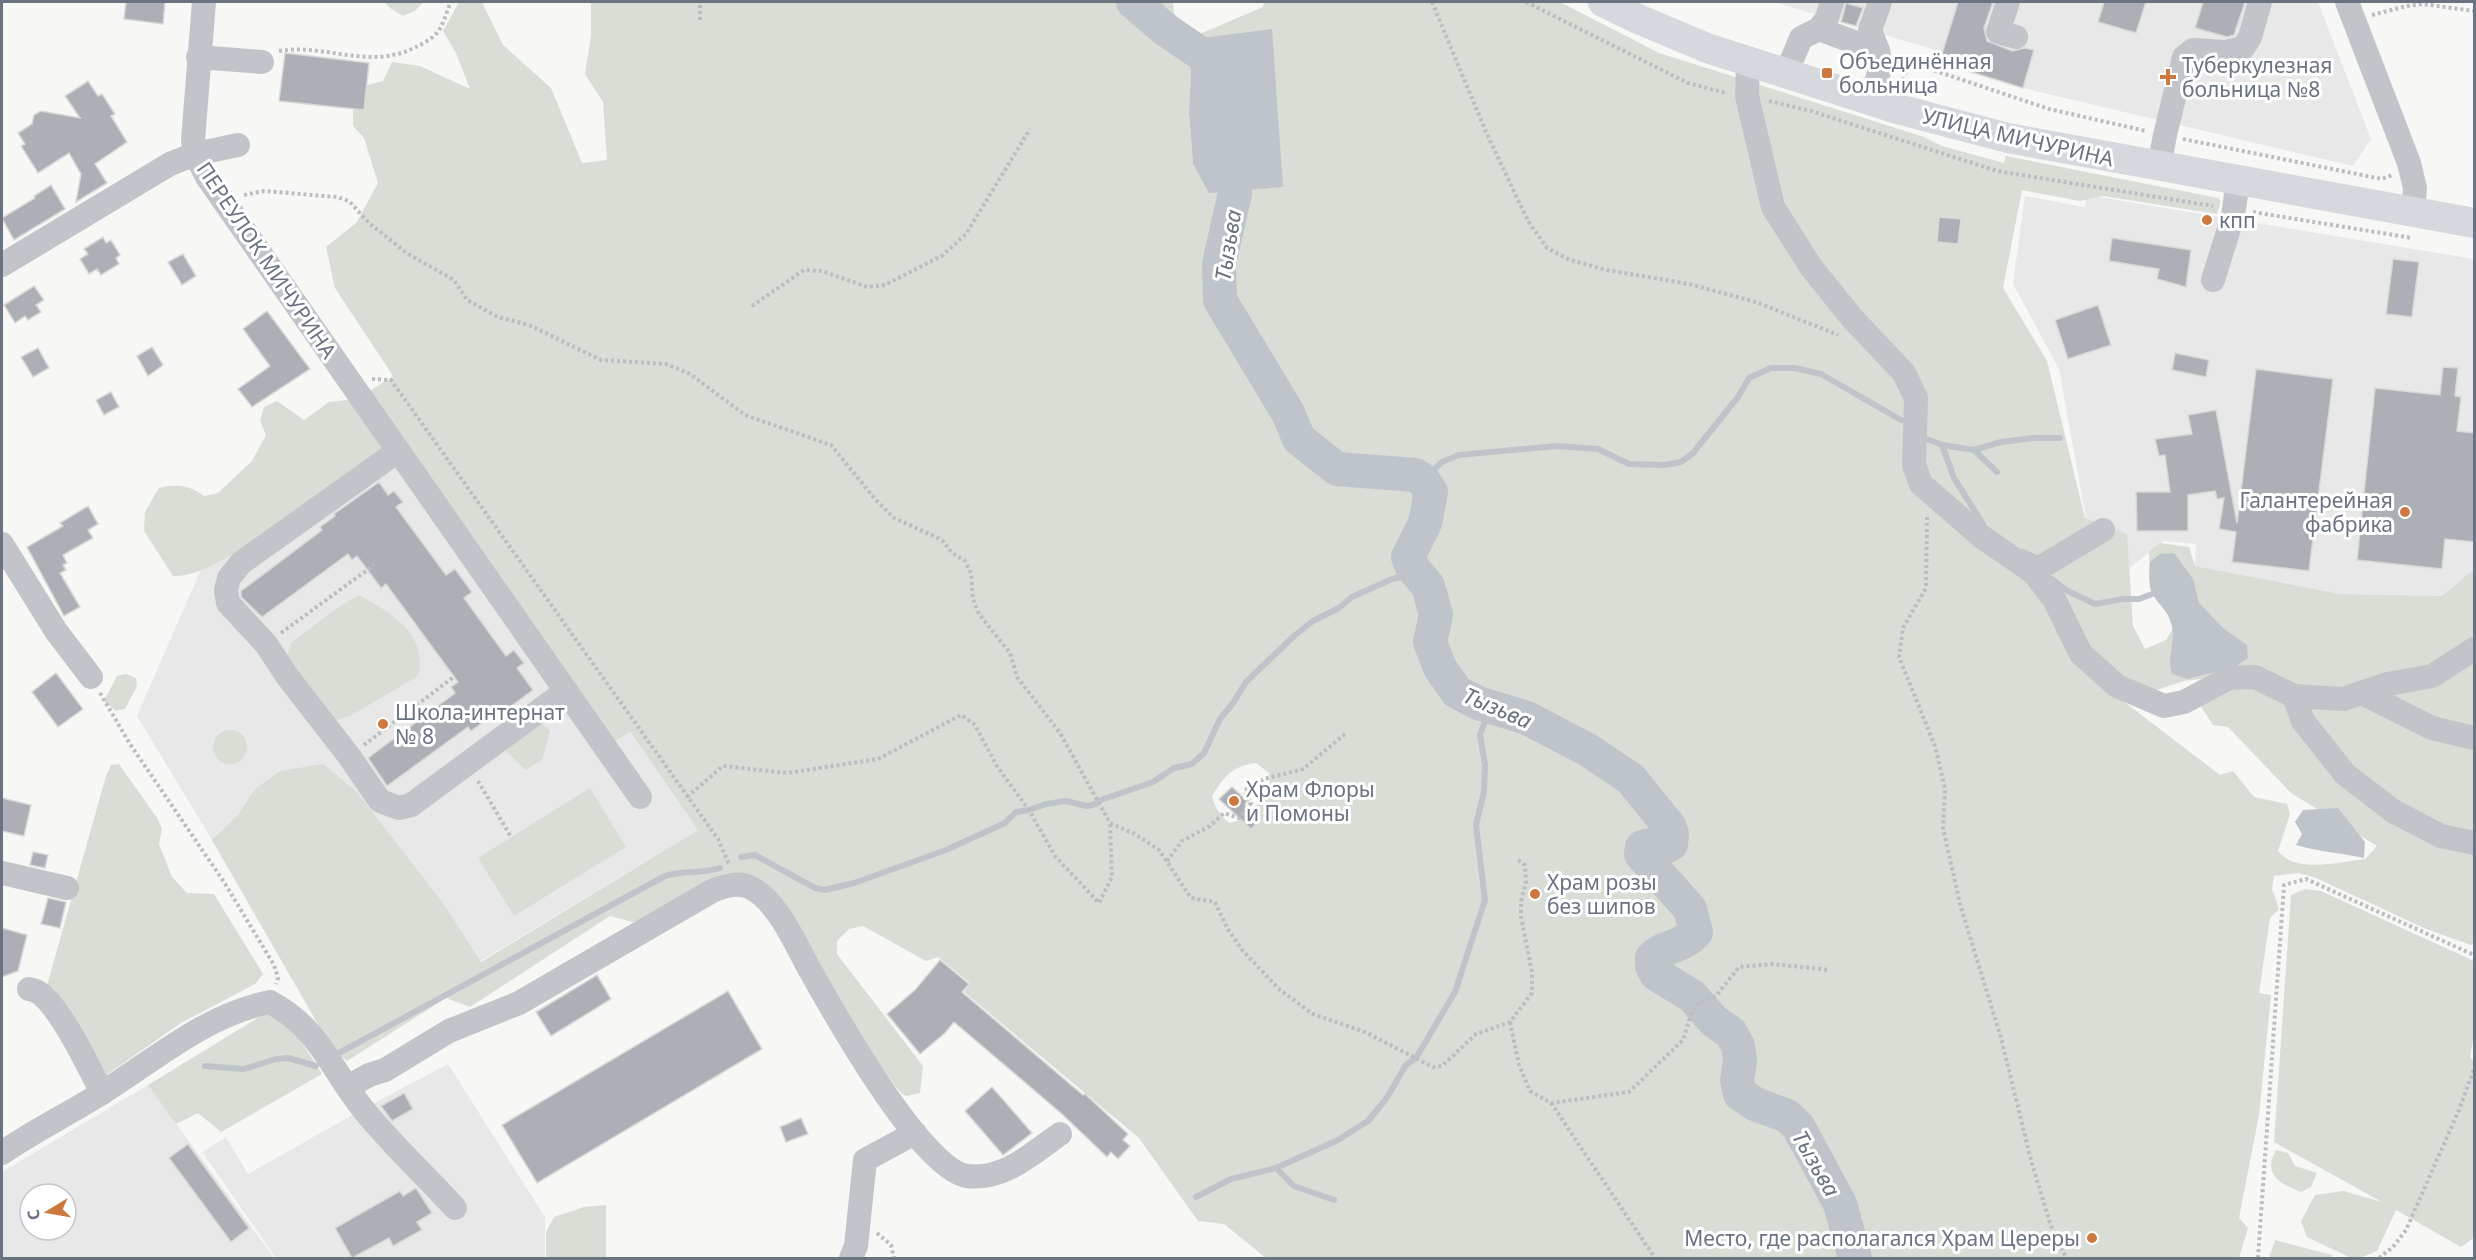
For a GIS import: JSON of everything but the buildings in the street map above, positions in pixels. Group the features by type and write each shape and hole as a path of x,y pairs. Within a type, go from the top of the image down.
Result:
{"main road":[{"name":"УЛИЦА МИЧУРИНА","path":"1603,2 1671,34 1748,62 2007,138 2475,223"}],"street":[{"name":"ПЕРЕУЛОК МИЧУРИНА","path":"204,2 193,126 195,154 207,177 640,797"},
{"path":"1786,74 1802,38 1819,29 1827,18 1832,2"},
{"path":"1872,100 1881,65 1870,30 1880,2"},
{"path":"2008,2 1998,32 2016,37"},
{"path":"2159,167 2184,57 2193,50 2226,52 2243,48 2250,37 2260,2"},
{"path":"2351,11 2409,163 2415,188 2413,212"},
{"path":"1819,29 1878,51"},
{"path":"198,57 262,62"},
{"path":"1748,62 1747,96 1773,207 1811,267 1852,318 1904,373 1916,398 1914,465 1921,484 1982,537 2033,572 2054,599 2081,654 2117,686 2164,706 2184,702 2229,678 2255,677 2295,696 2343,699 2388,684 2432,676 2475,649"},
{"path":"2,265 170,165 195,154 238,145"},
{"path":"2213,280 2233,216 2238,180"},
{"path":"398,451 241,563 230,578 226,590 228,603 266,644 286,676 349,756 380,801 399,808 411,804 566,691"},
{"path":"2033,572 2103,530"},
{"path":"2,544 56,632 91,677"},
{"path":"2362,693 2432,728 2475,738"},
{"path":"2295,696 2303,721 2345,774 2393,811 2441,836 2475,843"},
{"path":"2,873 66,888"},
{"path":"348,1087 369,1075 385,1070 449,1031 519,1003 712,891 737,884 750,887 775,909 851,1042 915,1133 946,1167 966,1176 993,1175 1015,1166 1060,1134"},
{"path":"29,989 41,994 50,1004 72,1038 102,1093"},
{"path":"3,1149 102,1093 197,1030 239,1010 270,1002 290,1013 308,1029 363,1109 455,1208"},
{"path":"851,1258 856,1246 865,1160 915,1133"}],"path":[{"path":"262,62 273,52 294,48 375,58 406,52 436,35 452,2"},
{"path":"700,2 700,20"},
{"path":"1432,2 1486,132 1528,221 1547,248 1570,260 1607,270 1689,284 1756,302 1813,327 1846,338"},
{"path":"1526,2 1688,83 1710,90 1747,96"},
{"path":"2351,11 2423,4 2475,11"},
{"path":"753,306 773,293 788,279 804,270 822,271 867,286 885,285 943,255 966,234 1030,129"},
{"path":"223,200 264,191 337,197 349,201 369,223 408,254 454,280 467,300 498,317 529,325 600,360 666,364 690,374 746,415 831,445 875,499 894,518 944,542 952,553 965,561 971,573 973,599 979,614 1010,653 1017,677 1060,733 1110,823 1112,877 1099,903 1055,856 1029,810 999,768 975,725 961,715 878,759 787,773 723,766 687,797"},
{"path":"348,379 391,380 718,839 737,884"},
{"path":"1921,484 1928,522 1926,588 1903,628 1899,657 1935,746 1945,789 1943,828 1960,904 2001,1038 2032,1164 2051,1226 2066,1258"},
{"path":"266,644 374,565"},
{"path":"349,756 454,676"},
{"path":"91,677 129,744 224,882 274,966 278,978 270,1002"},
{"path":"1167,861 1182,841 1209,826 1224,813 1239,818 1251,803 1244,791 1264,778 1303,769 1345,734"},
{"path":"467,764 512,837"},
{"path":"1110,823 1135,834 1159,850 1191,898 1215,902 1227,928 1243,951 1280,990 1313,1014 1365,1032 1433,1067 1442,1066 1476,1034 1510,1022 1532,993 1532,972 1521,917 1526,874 1525,865 1518,860"},
{"path":"2258,1258 2260,1202 2283,927 2284,885 2306,879 2475,955"},
{"path":"1551,1103 1629,1092 1683,1040 1692,1011 1699,1003 1716,996 1738,967 1772,964 1830,970"},
{"path":"1510,1022 1519,1065 1530,1091 1551,1103 1655,1258"},
{"path":"2379,1258 2393,1247 2406,1230 2475,1069"}],"shaded area":[{"path":"385,2 423,2 415,11 403,16"},
{"path":"459,2 482,2 503,45 551,88 582,163 607,160 603,102 585,74 591,36 591,2 1173,2 1174,13 1183,31 1202,33 1263,7 1264,2 1560,2 1659,53 1924,137 1942,146 2004,163 2006,156 2218,198 2221,201 2217,214 2103,196 2080,201 2022,190 2003,288 2047,361 2085,518 2127,534 2133,626 2145,649 2166,640 2178,620 2150,584 2149,551 2160,543 2189,547 2195,566 2341,594 2442,596 2474,569 2474,943 2471,945 2426,929 2314,877 2298,873 2274,876 2272,889 2279,909 2270,918 2259,993 2271,995 2259,1115 2239,1218 2248,1228 2239,1258 1266,1258 1224,1224 1198,1221 1139,1138 964,992 970,983 938,957 926,961 863,926 849,929 837,941 837,954 923,1066 920,1093 906,1096 900,1092 842,1017 741,874 659,916 632,922 610,916 470,1007 446,998 347,1061 333,1050 212,840 238,815 255,789 280,771 323,764 356,791 443,903 481,962 698,830 630,732 611,744 396,446 243,548 200,571 173,576 144,531 145,512 159,488 182,486 204,496 218,493 252,461 266,435 260,420 264,407 277,401 304,420 329,402 347,400 370,391 393,376 335,288 326,247 357,222 378,183 364,138 353,126 353,109 364,110 367,85 383,81 392,62 420,66 470,89 456,53 443,31","holes":["1192,48 1193,164 1189,112","2251,673 2200,705 2213,725 2228,727 2291,793 2377,846 2365,859 2343,862 2318,865 2286,858 2278,851 2290,814 2287,804 2254,797 2233,771 2220,775 2123,701 2184,681","1256,763 1269,773 1270,784 1249,817 1230,823 1218,811 1212,796 1230,774 1248,764"]},
{"name":"Туберкулезная больница №8","path":"1774,2 2318,2 2371,139 2353,166 2023,88 1955,67 1956,62 1941,57 1942,52"},
{"path":"1272,29 1283,187 1209,193 1193,164 1189,112 1192,48 1202,38"},
{"path":"2087,195 2474,259 2474,569 2442,596 2341,594 2195,566 2196,544 2163,541 2124,573 2087,524 2059,369 2013,284 2025,196 2085,207"},
{"name":"Школа-интернат № 8","path":"387,386 698,830 333,1050 212,840 137,716 236,489"},
{"path":"2174,553 2193,579 2199,603 2223,628 2247,645 2248,658 2235,667 2187,679 2172,674 2170,662 2173,630 2166,612 2153,595 2149,574 2150,562 2160,554"},
{"path":"359,595 395,617 405,626 418,648 420,661 418,676 350,716 330,722 287,657 291,643 334,610"},
{"path":"126,674 136,678 137,686 125,709 116,711 104,701 117,676"},
{"path":"537,719 550,731 542,760 525,770 503,748"},
{"path":"230,730 242,735 247,747 242,759 230,764 218,759 213,747 218,735"},
{"path":"119,764 157,818 162,829 159,844 172,877 187,893 214,894 263,974 255,984 181,1023 102,1078 46,989 106,776 111,765"},
{"path":"590,788 626,847 514,916 478,858"},
{"path":"2338,808 2365,842 2364,858 2296,845 2302,834 2295,822 2303,810"},
{"path":"2305,889 2321,891 2474,961 2474,1035 2470,1058 2474,1060 2474,1238 2461,1247 2396,1210 2377,1251 2360,1258 2351,1258 2307,1237 2301,1221 2315,1195 2343,1191 2382,1202 2274,1142 2291,895"},
{"path":"269,1011 284,1014 322,1074 221,1132 198,1113 176,1124 148,1085"},
{"path":"448,1064 545,1217 545,1258 276,1258 202,1152 226,1137 248,1174"},
{"path":"148,1085 274,1258 2,1258 2,1172"},
{"path":"2276,1150 2288,1153 2295,1166 2317,1173 2311,1187 2301,1192 2287,1186 2276,1177 2271,1166"},
{"path":"606,1205 606,1258 546,1258 546,1232 554,1217 584,1207"},
{"path":"2275,1240 2332,1255 2332,1258 2269,1258"}],"waterway":[{"name":"Тызьва","path":"1133,2 1166,30 1204,56 1215,86"},
{"name":"Тызьва","path":"1228,147 1235,193 1219,264 1220,300 1288,413 1299,439 1337,469 1415,475 1423,480 1431,492 1425,523 1408,557 1412,567 1428,586 1436,615 1430,642 1440,668 1457,692 1478,703 1527,718 1588,750 1631,779 1669,826 1672,834 1671,844 1666,847 1649,845 1642,847 1641,854 1690,909 1696,932 1685,941 1656,954 1652,958 1652,966 1656,974 1692,996 1714,1021 1731,1033 1738,1046 1740,1062 1737,1080 1740,1094 1755,1104 1787,1116 1798,1126 1840,1204 1855,1258"},
{"path":"1423,480 1442,462 1459,455 1556,446 1598,449 1629,464 1664,465 1681,462 1693,453 1738,397 1749,378 1771,368 1795,368 1821,374 1901,420"},
{"path":"1922,437 1942,445 1974,450 2001,442 2060,438"},
{"path":"1942,445 1954,478 1983,524"},
{"path":"1974,450 1997,472"},
{"path":"2023,552 2034,557"},
{"path":"741,857 755,855 815,888 825,890 854,883 946,850 1005,823 1016,812 1066,801 1087,806 1153,782 1174,768 1192,764 1204,753 1220,719 1246,682 1313,621 1339,608 1352,597 1392,579 1405,576 1420,577"},
{"path":"2052,579 2066,590 2095,604 2123,599 2139,599 2152,594"},
{"path":"1196,1197 1231,1179 1276,1168 1338,1140 1368,1121 1386,1099 1406,1065 1416,1058 1455,992 1485,900 1476,825 1484,792 1485,765 1480,735 1490,708"},
{"path":"339,1053 665,876 720,868"},
{"path":"205,1066 244,1069 276,1059 288,1058 316,1066"},
{"path":"1276,1168 1294,1186 1334,1200"}],"place":[{"name":"Объединённая больница","path":"1827,73"},
{"name":"Туберкулезная больница №8","path":"2168,77"},
{"name":"кпп","path":"2207,220"},
{"name":"Галантерейная фабрика","path":"2405,512"},
{"name":"Школа-интернат № 8","path":"383,724"},
{"name":"Храм Флоры и Помоны","path":"1234,801"},
{"name":"Храм розы без шипов","path":"1535,894"},
{"name":"Место, где располагался Храм Цереры","path":"2092,1238"}]}
